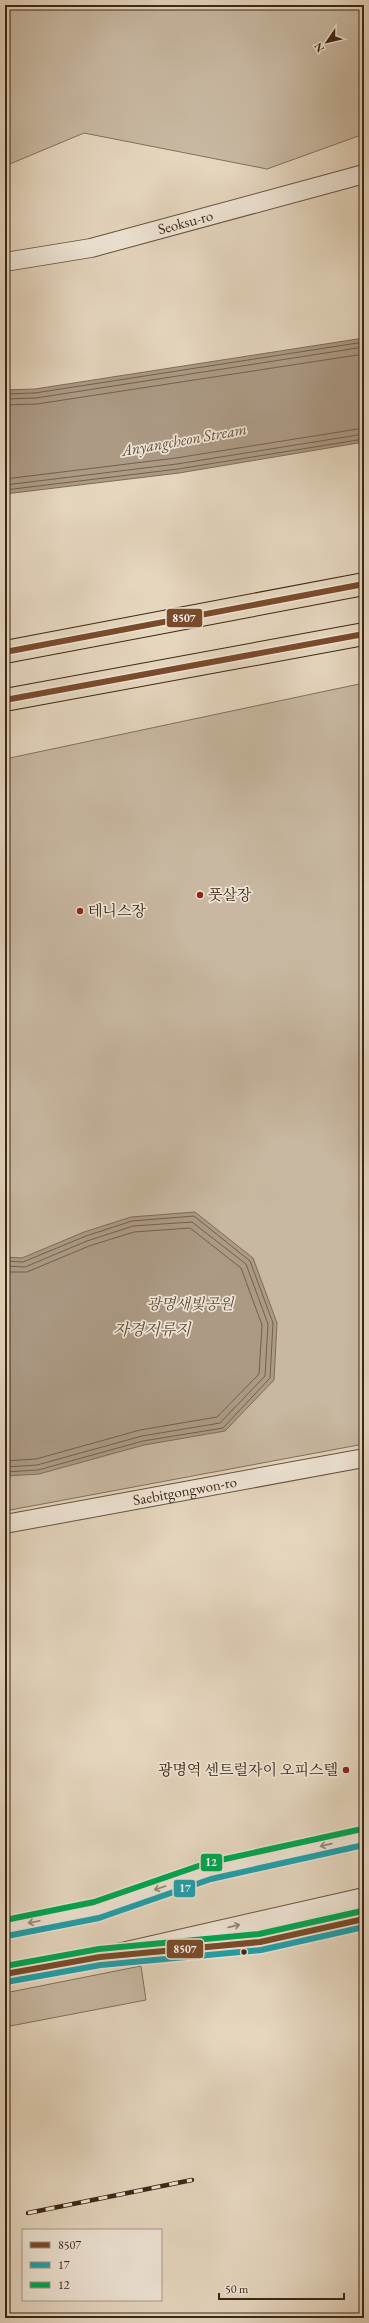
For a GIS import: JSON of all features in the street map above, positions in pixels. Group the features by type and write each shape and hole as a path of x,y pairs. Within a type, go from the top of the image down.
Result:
{"highway":[{"path":"5,652 364,584"},
{"path":"5,700 364,634"}],"street":[{"name":"Seoksu-ro","path":"5,262 91,248 364,174"},
{"name":"Saebitgongwon-ro","path":"5,1524 364,1458"},
{"path":"5,1928 96,1910 209,1871 364,1837"},
{"path":"5,1974 100,1957 364,1897"}],"green space":[{"path":"5,5 364,5 364,134 267,169 84,133 5,166"},
{"name":"광명새빛공원","path":"364,683 364,1444 5,1511 5,759"},
{"path":"141,1966 146,2000 5,2027 5,1993"}],"water":[{"name":"Anyangcheon Stream","path":"364,338 364,442 179,473 5,494 5,390 35,389"},
{"name":"자경저류지","path":"195,1212 253,1258 277,1323 274,1380 225,1431 144,1445 39,1474 5,1476 5,1257 22,1258 84,1232 131,1217"}],"railway":[{"path":"28,2213 192,2180"}],"transit line":[{"name":"8507","path":"5,652 364,584"},
{"name":"8507","path":"5,700 364,634"},
{"name":"12","path":"5,1920 94,1902 207,1863 362,1829"},
{"name":"17","path":"7,1936 99,1918 211,1879 364,1845"},
{"name":"12","path":"5,1966 99,1949 259,1934 362,1911"},
{"name":"8507","path":"5,1974 100,1957 260,1942 364,1919"},
{"name":"17","path":"6,1982 101,1965 261,1950 364,1927"}],"place":[{"name":"풋살장","path":"200,895"},
{"name":"테니스장","path":"80,911"},
{"name":"광명역 센트럴자이 오피스텔","path":"346,1770"}]}
